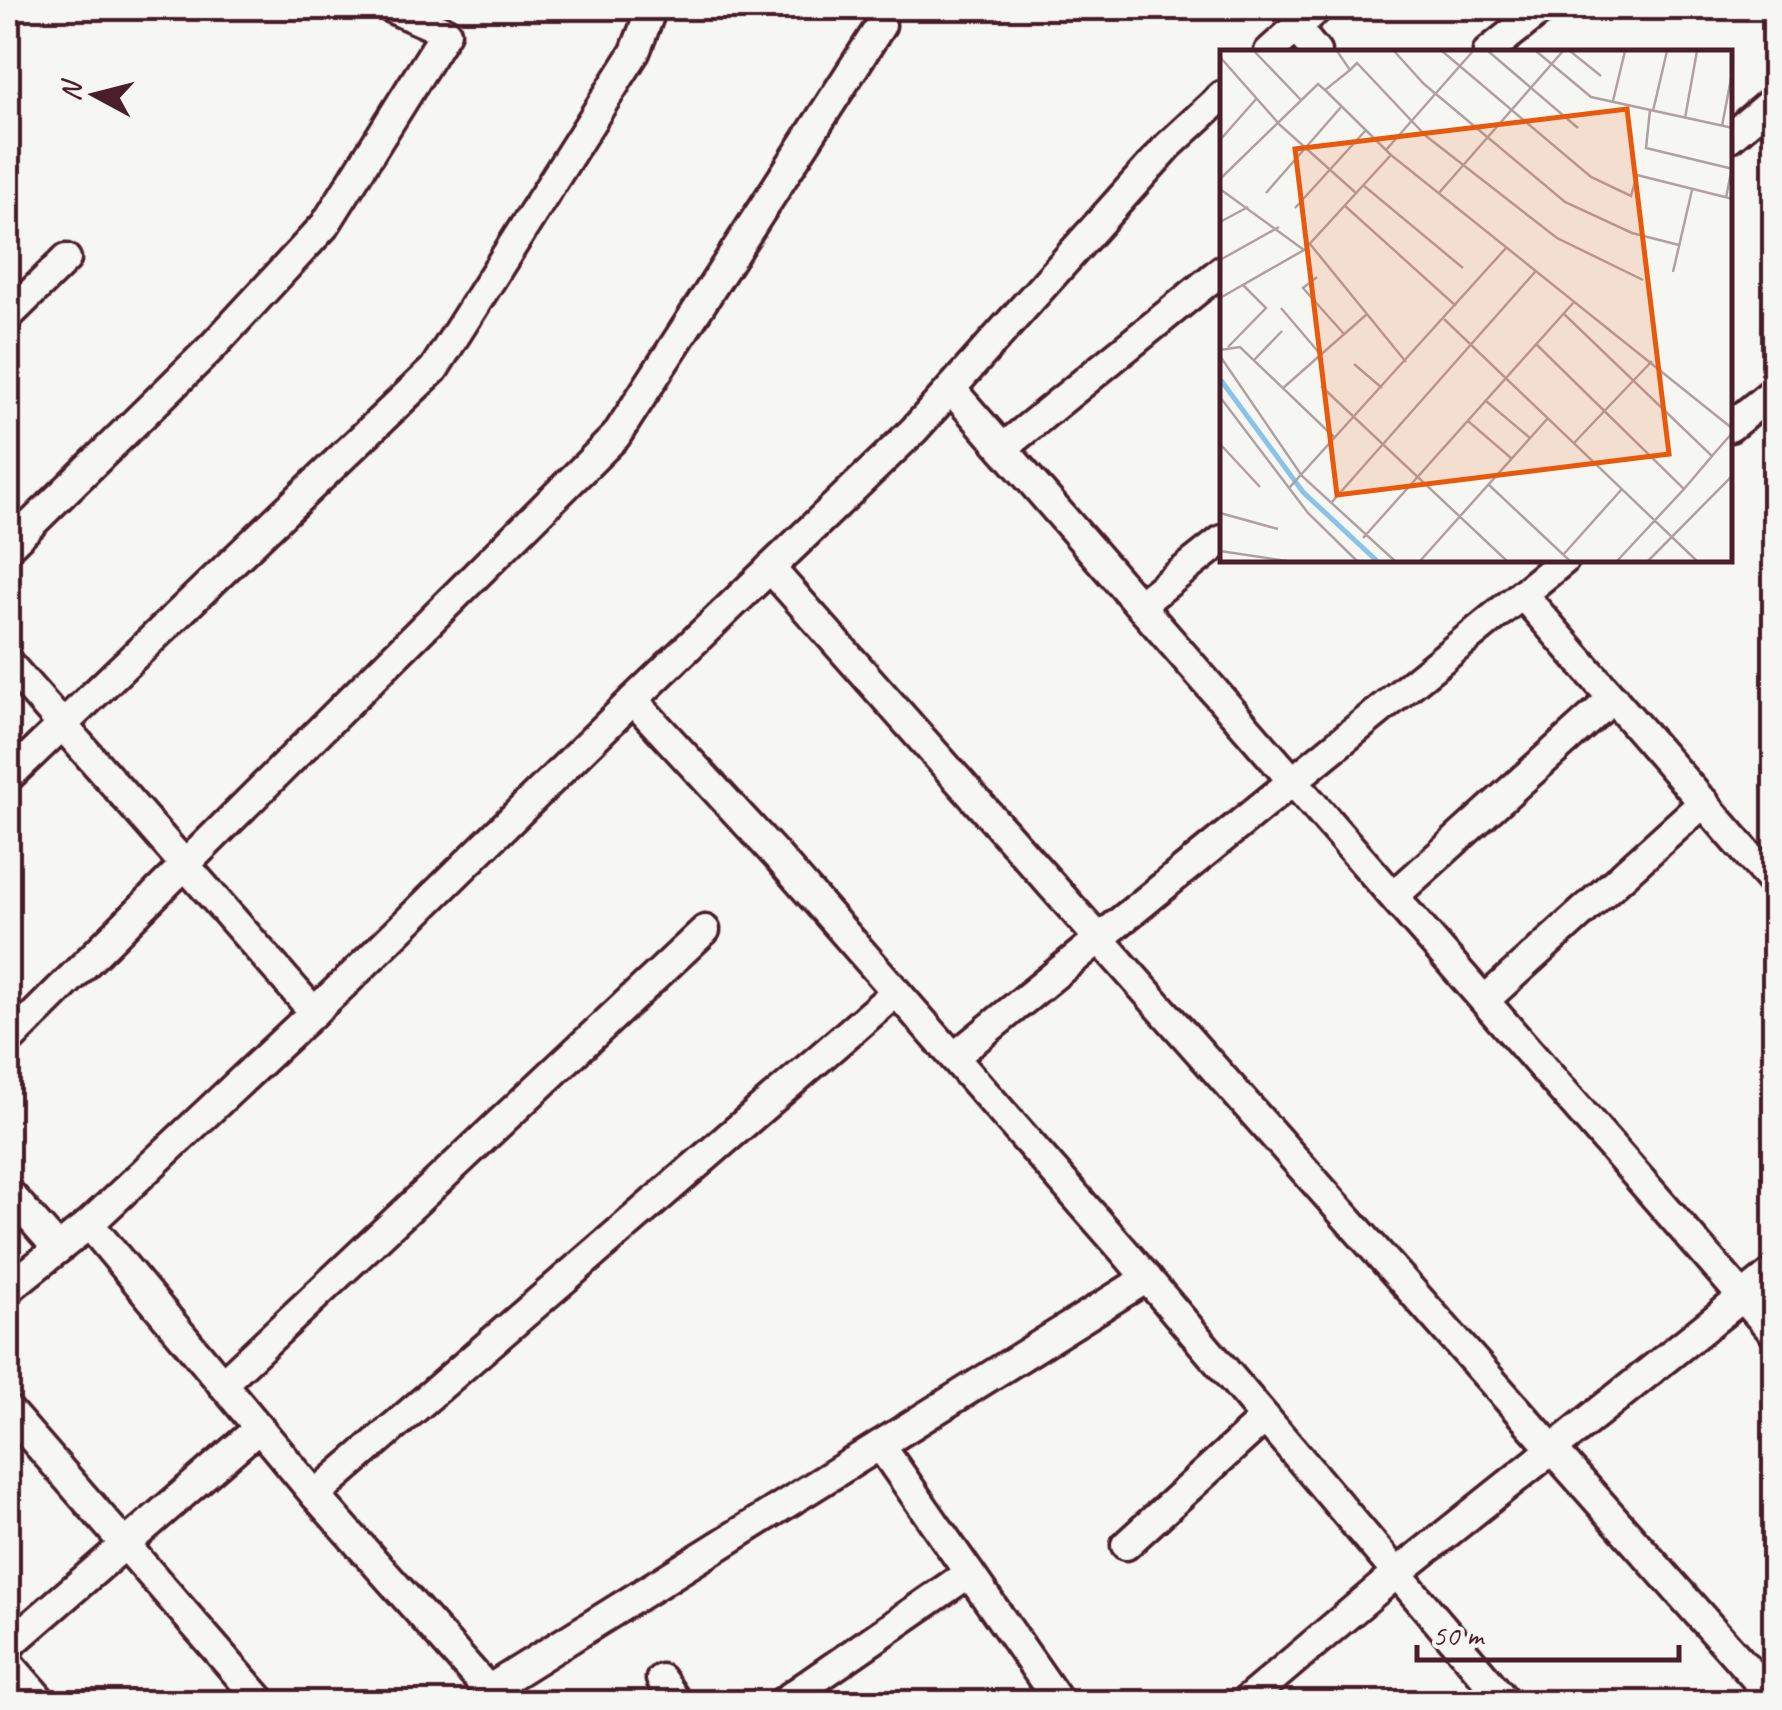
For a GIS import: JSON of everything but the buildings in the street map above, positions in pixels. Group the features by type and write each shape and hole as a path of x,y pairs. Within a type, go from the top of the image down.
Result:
{"street":[{"path":"8,547 213,346 325,225 446,32 391,8"},
{"path":"8,778 434,369 635,52 652,8"},
{"path":"1272,50 1318,8"},
{"path":"1490,50 1543,8"},
{"path":"8,1041 616,436 881,25"},
{"path":"1296,28 1314,50"},
{"path":"8,1289 89,1224 314,1012 914,430 1168,146 1220,98"},
{"path":"1732,135 1774,100"},
{"path":"8,316 66,259"},
{"path":"1003,448 1220,272"},
{"path":"951,389 1774,1332"},
{"path":"1732,425 1774,391"},
{"path":"1140,605 1220,542"},
{"path":"954,1057 1562,562"},
{"path":"770,568 1774,1699"},
{"path":"1522,594 1774,884"},
{"path":"8,662 314,1012"},
{"path":"1394,896 1613,698"},
{"path":"632,700 777,856 1147,1278 1396,1574 1489,1697"},
{"path":"1485,1000 1704,802"},
{"path":"222,1384 705,930"},
{"path":"315,1495 896,992"},
{"path":"8,1192 58,1249"},
{"path":"89,1224 315,1495 493,1696 880,1445 1147,1278"},
{"path":"1245,1702 1396,1574 1774,1272"},
{"path":"8,1410 262,1702"},
{"path":"1126,1545 1265,1418"},
{"path":"8,1646 258,1428"},
{"path":"880,1445 1058,1702"},
{"path":"783,1702 969,1573"},
{"path":"8,1663 42,1702"},
{"path":"661,1678 677,1702"}]}
